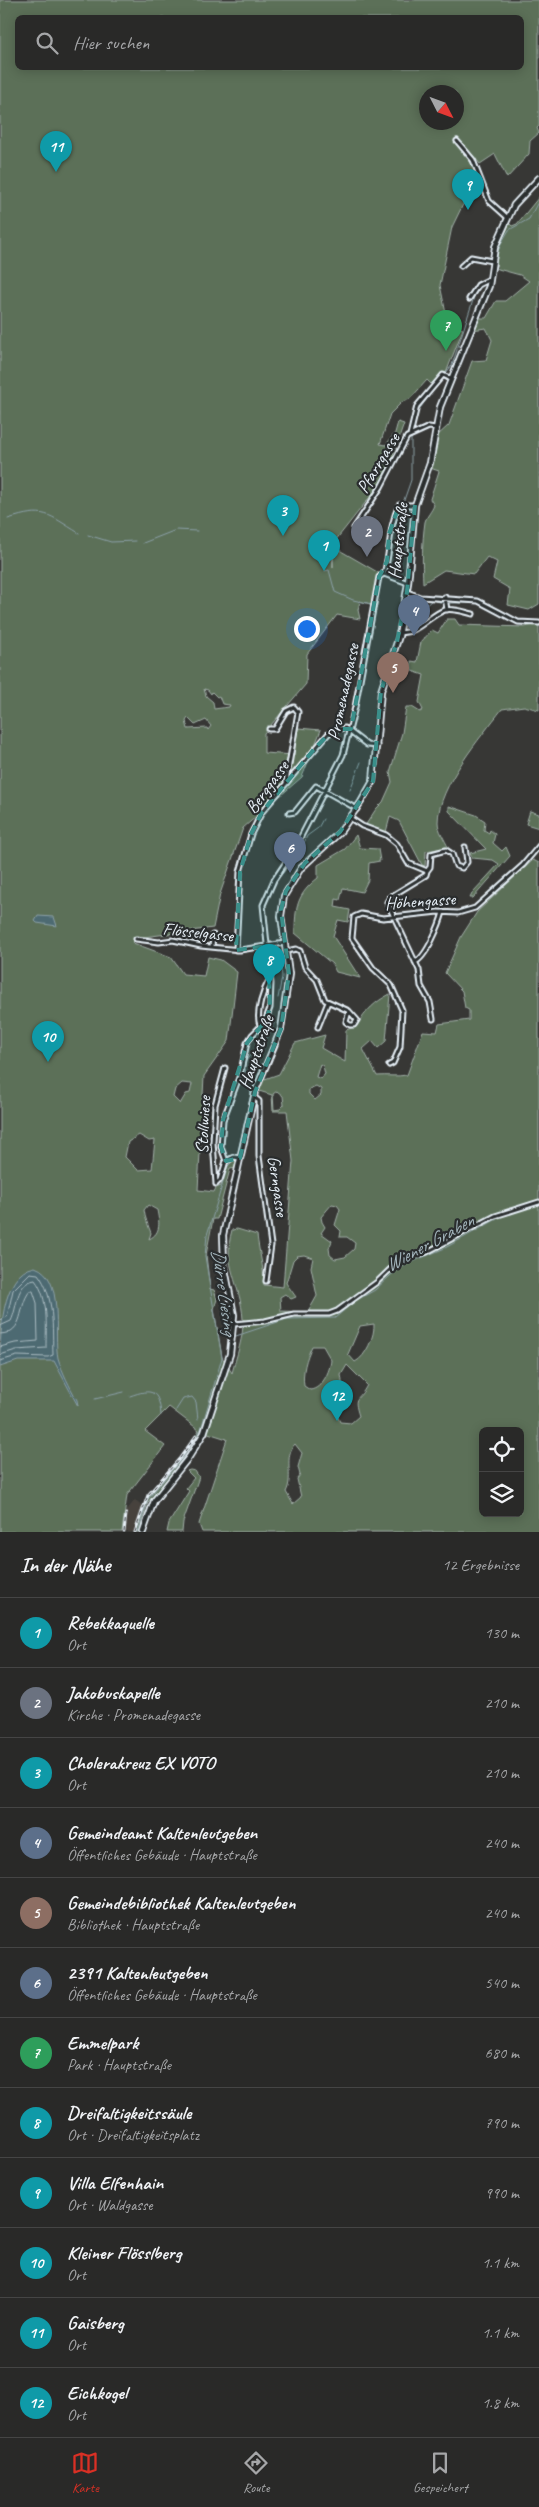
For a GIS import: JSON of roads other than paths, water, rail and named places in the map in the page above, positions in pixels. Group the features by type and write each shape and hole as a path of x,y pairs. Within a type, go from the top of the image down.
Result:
{"main road":[{"name":"Hauptstraße","path":"143,1532 154,1501 189,1457 205,1423 227,1366 234,1324 222,1246 237,1158 254,1097 281,1029 289,974 281,910 288,886 305,863 334,839 357,809 373,781 381,691 399,632 407,592 415,505 430,463 447,377 490,279 495,247 508,218 517,202 539,178"}],"street":[{"path":"457,141 473,160 490,201 508,218"},
{"path":"461,266 471,257 492,261"},
{"path":"470,299 478,285 490,279"},
{"path":"412,434 417,406 447,377"},
{"name":"Pfarrgasse","path":"354,528 381,487 406,437 428,427 436,428"},
{"name":"Promenadegasse","path":"226,1161 221,1146 223,1120 239,1077 247,1043 267,1018 271,994 268,946 263,912 264,902 274,880 294,850 343,754 350,732 379,577 384,574 389,534 398,506 403,504 415,505"},
{"path":"384,574 408,583"},
{"path":"407,592 420,597 446,601 478,601 518,622 539,623"},
{"path":"446,601 447,610"},
{"path":"399,632 407,632 434,614 447,610 473,614"},
{"path":"269,729 275,729 286,711 294,707 298,712 286,782"},
{"name":"Berggasse","path":"236,950 240,872 262,812 305,759 330,732 340,728 350,732"},
{"path":"350,732 367,744 377,746"},
{"path":"289,813 295,812 315,786 357,809"},
{"path":"350,818 362,826 386,835 397,844 408,864 427,871"},
{"name":"Höhengasse","path":"389,1065 393,1063 400,1047 402,1008 391,985 373,968 351,934 353,919 358,914 380,918 443,912 458,913 478,907 523,865 539,846"},
{"path":"433,1019 415,962 387,903 389,897 426,875 430,867 431,854 446,850 452,854 456,866 462,868 467,862 465,847"},
{"path":"415,962 422,957 441,921 443,912"},
{"path":"212,947 213,935"},
{"name":"Flösselgasse","path":"136,940 159,942 173,940 236,950 286,943"},
{"path":"287,951 296,949 300,951 305,967 317,980 321,994 328,1002 348,1011 357,1020 354,1025 346,1022 348,1011"},
{"path":"260,1025 258,1020 264,993 271,978"},
{"path":"318,1027 328,1002"},
{"name":"Stollwiese","path":"225,1068 215,1105 213,1142 216,1184 220,1180 226,1161"},
{"name":"Gerngasse","path":"254,1097 259,1101 259,1156 271,1245 266,1281"},
{"path":"226,1161 237,1158"},
{"path":"234,1324 265,1321 294,1314 329,1314 336,1312 377,1282 402,1258 427,1252 495,1216 539,1202"}],"water":[{"path":"38,916 54,917 57,926 37,923 35,921"},
{"path":"35,1267 44,1273 51,1282 56,1307 58,1358 78,1406 54,1361 18,1361 0,1367 4,1308 15,1281 23,1272"}],"waterway":[{"name":"Dürre Liesing","path":"493,279 498,251 503,240 509,230 529,219 539,200"},
{"name":"Dürre Liesing","path":"412,432 418,411 452,365 475,294 484,284"},
{"name":"Dürre Liesing","path":"403,503 411,480 411,436"},
{"name":"Dürre Liesing","path":"394,525 400,519 402,507"},
{"path":"8,519 31,513 46,514 79,533"},
{"path":"143,543 176,530 197,531"},
{"path":"88,535 111,542 135,541"},
{"path":"325,571 329,570 335,592 353,600 372,604"},
{"path":"411,628 423,608 432,600 444,603 478,603"},
{"name":"Dürre Liesing","path":"350,790 361,762"},
{"name":"Dürre Liesing","path":"276,881 299,854 307,836 318,828 323,819"},
{"name":"Dürre Liesing","path":"278,998 282,977 280,959"},
{"name":"Dürre Liesing","path":"138,1532 148,1499 183,1457 201,1429 222,1358 205,1256 207,1235 228,1166 237,1155 251,1094 244,1064 268,1035 274,1023"},
{"name":"Wiener Graben","path":"236,1336 287,1319 335,1318 355,1301 375,1290 391,1275 407,1264 445,1248 497,1219"},
{"path":"95,1399 124,1392"},
{"path":"130,1396 144,1392 153,1393 158,1400 161,1415"},
{"path":"176,1410 183,1399 192,1397 196,1402 198,1419"}],"railway":[{"path":"135,1532 148,1495 196,1436"},
{"path":"124,1532 126,1514"}],"place":[{"name":"Gaisberg","path":"56,172"},
{"name":"Villa Elfenhain","path":"468,210"},
{"name":"Emmelpark","path":"446,351"},
{"name":"Cholerakreuz EX VOTO","path":"283,536"},
{"name":"Jakobuskapelle","path":"367,557"},
{"name":"Rebekkaquelle","path":"324,571"},
{"name":"Gemeindeamt Kaltenleutgeben","path":"414,636"},
{"name":"Gemeindebibliothek Kaltenleutgeben","path":"393,693"},
{"name":"2391 Kaltenleutgeben","path":"290,873"},
{"name":"Dreifaltigkeitssäule","path":"269,985"},
{"name":"Kleiner Flösslberg","path":"48,1062"},
{"name":"Eichkogel","path":"337,1421"}]}
